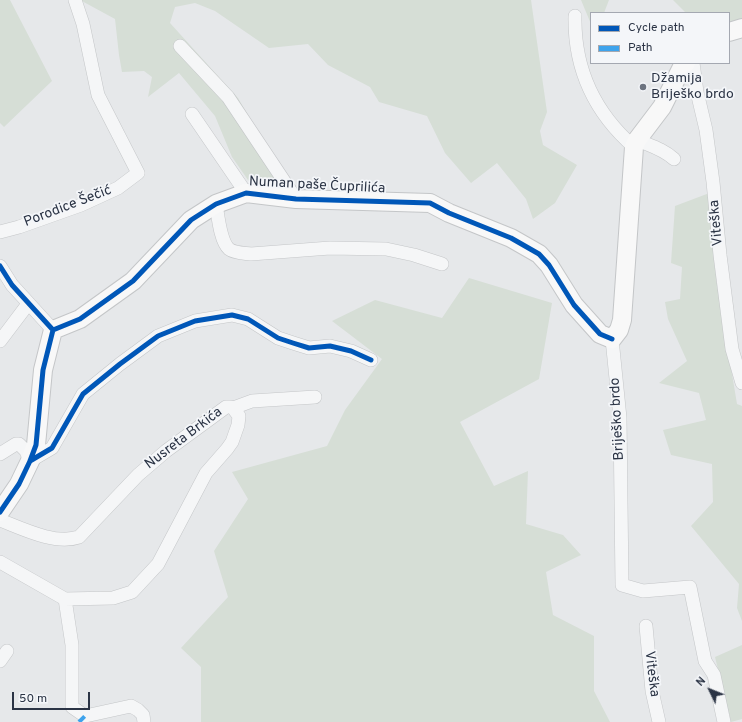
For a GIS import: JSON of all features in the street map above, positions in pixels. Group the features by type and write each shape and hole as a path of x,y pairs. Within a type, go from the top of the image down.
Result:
{"street":[{"name":"Porodice Šečić","path":"0,232 19,227 81,205 118,188 138,173 98,95 83,24 75,0"},
{"path":"575,16 576,43 579,58 587,85 601,110 618,134 635,144 658,148 666,152 674,159"},
{"path":"730,32 742,28"},
{"name":"Numan paše Čuprilića","path":"180,46 228,97 296,199"},
{"path":"612,338 619,330 622,320 635,144 662,107 682,67 685,64"},
{"name":"Viteška","path":"693,64 697,92 706,130 732,349 742,383"},
{"name":"Numan paše Čuprilića","path":"192,114 246,192"},
{"name":"Numan paše Čuprilića","path":"53,330 80,319 133,281 191,220 216,204 246,192 296,199 430,203 449,213 511,238 539,254 549,265 574,305 600,334 612,338"},
{"path":"216,204 221,233 224,241 230,249 240,253 251,254 330,248 386,249 414,255 442,264"},
{"path":"0,266 12,285 53,330 43,370 36,445 20,484 0,512"},
{"path":"0,341 28,304"},
{"path":"30,461 52,448 83,394 158,336 195,321 232,315 248,319 278,338 309,348 330,346 371,360"},
{"name":"Briješko brdo","path":"612,338 620,418 622,584 643,591 690,588 705,661 714,676 724,722"},
{"path":"233,408 252,400 315,397"},
{"name":"Nusreta Brkića","path":"0,520 46,537 73,539 80,537 138,475 166,451 223,409 230,407 233,408 239,416 239,421 232,442 206,473 158,564 132,592 113,598 65,599"},
{"path":"0,454 16,444 19,444 26,451 30,461"},
{"path":"0,562 65,599 72,645 72,707 82,719 131,706 143,715 144,722"},
{"name":"Viteška","path":"646,626 652,691 659,722"}],"shaded area":[{"path":"0,0 10,0 52,81 4,127 0,123"},
{"path":"80,0 531,0 547,112 540,131 543,145 577,165 555,203 533,219 526,199 497,163 471,183 445,153 427,116 379,102 370,87 328,65 308,44 269,48 215,11 195,3 175,7 170,23 238,98 294,194 255,190 232,157 215,116 179,73 148,97 152,77 144,71 122,72 115,19"},
{"path":"581,0 609,0 604,12 590,12 590,22"},
{"path":"673,0 742,0 742,29 730,31 730,12 685,12"},
{"path":"720,189 710,219 717,284 737,404 742,406 742,621 737,608 739,584 691,526 713,502 712,464 671,455 663,430 706,420 699,393 659,383 687,361 668,319 665,302 680,299 682,267 671,263 675,206"},
{"path":"469,278 552,303 539,379 460,422 494,486 528,471 526,524 563,535 581,555 546,572 553,615 594,636 594,691 610,722 201,722 201,667 181,648 228,597 214,551 248,499 232,472 327,446 345,410 382,359 332,321 375,300 442,318"},
{"path":"742,645 742,719 731,722 715,657"}],"marked path":[{"path":"79,722 85,716"}],"cycle path":[{"path":"53,330 80,319 133,281 191,220 216,204 246,193 296,199 430,203 449,213 511,238 539,254 549,265 574,305 600,334 612,339"},
{"path":"0,266 12,285 53,330"},
{"path":"30,461 52,448 83,394 158,336 195,321 232,315 248,319 278,338 293,343 309,348 330,346 351,351 371,360"},
{"path":"0,512 19,484 36,445 43,370 53,330"}],"place":[{"name":"Džamija Briješko brdo","path":"643,87"}]}
